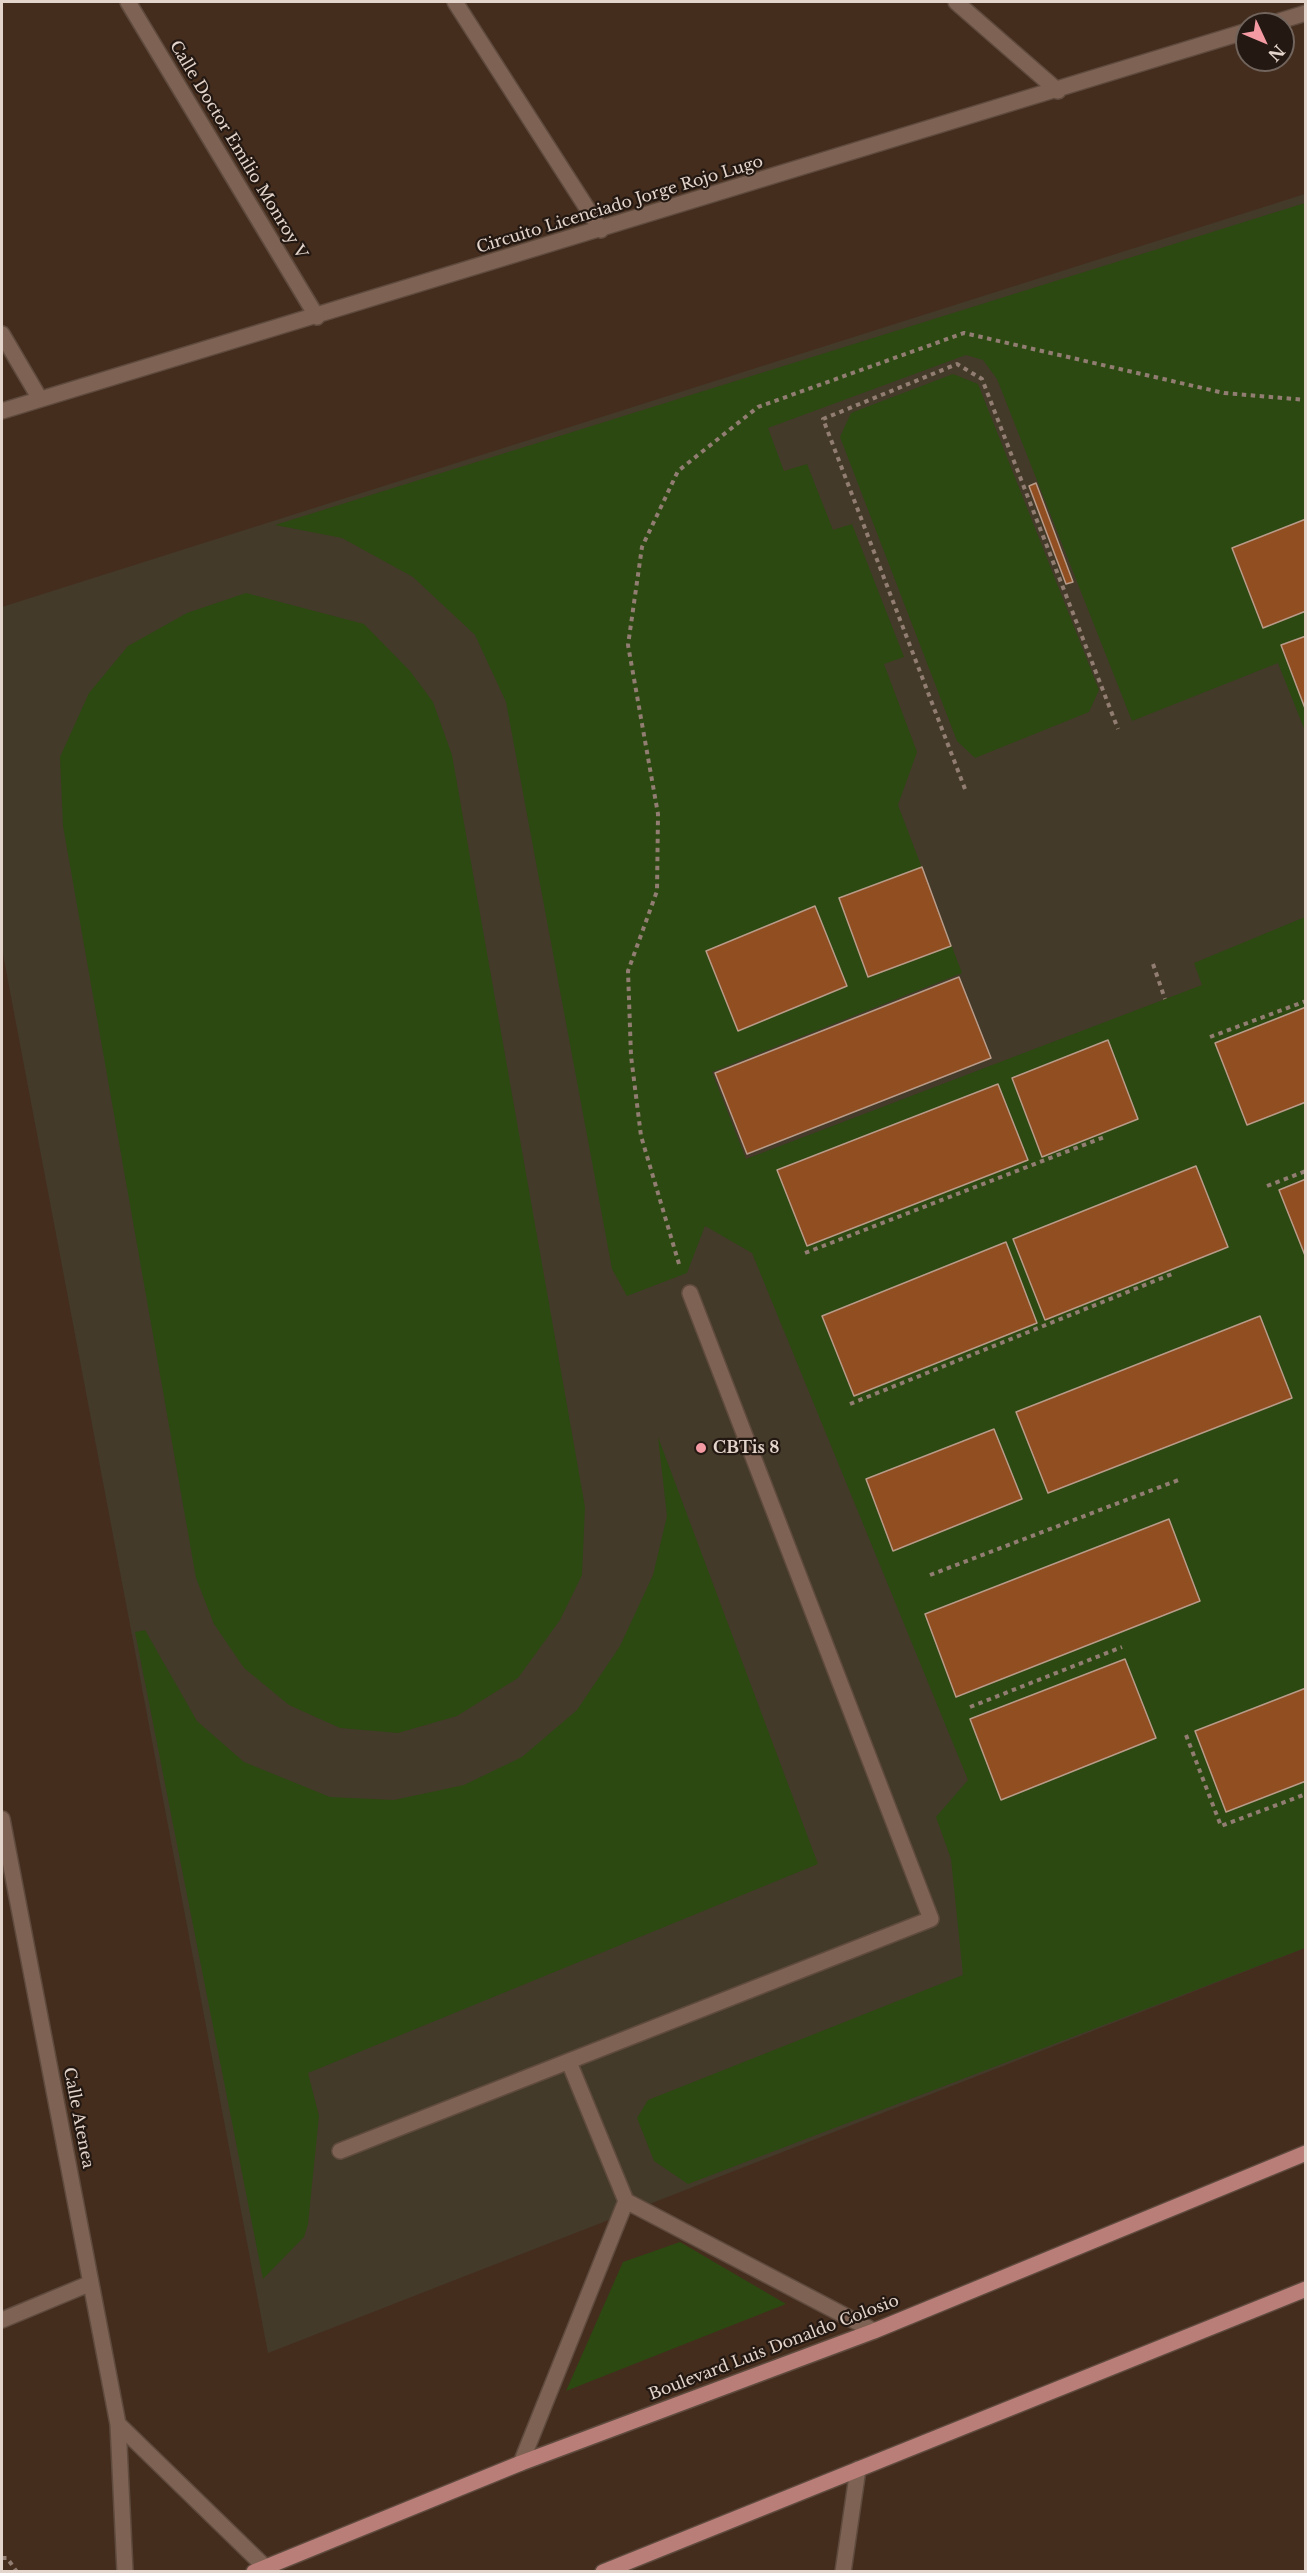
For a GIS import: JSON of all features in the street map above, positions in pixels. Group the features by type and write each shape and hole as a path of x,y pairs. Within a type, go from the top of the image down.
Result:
{"main road":[{"name":"Boulevard Luis Donaldo Colosio","path":"260,2569 521,2463 873,2331 1305,2153"},
{"path":"603,2571 1305,2289"}],"street":[{"name":"Calle Doctor Emilio Monroy V","path":"128,2 317,317"},
{"path":"455,2 601,230"},
{"path":"956,2 1058,91"},
{"name":"Circuito Licenciado Jorge Rojo Lugo","path":"2,411 1058,91 1235,35"},
{"path":"2,334 40,399"},
{"path":"340,2151 931,1919 690,1293"},
{"name":"Calle Atenea","path":"2,1819 118,2424 125,2571"},
{"path":"569,2062 626,2201 873,2331"},
{"path":"521,2463 626,2201"},
{"path":"2,2320 91,2283"},
{"path":"118,2424 260,2569"},
{"path":"843,2571 858,2469"}],"path":[{"path":"690,1293 671,1242 641,1136 632,1056 628,971 657,891 658,825 628,645 642,547 678,471 758,407 964,333 1224,393 1305,400"},
{"path":"965,789 823,418 957,364 982,379 1118,729"},
{"path":"1153,964 1165,999"},
{"path":"1210,1037 1305,1001"},
{"path":"805,1253 1107,1136"},
{"path":"1267,1186 1305,1171"},
{"path":"850,1404 1172,1274"},
{"path":"930,1575 1181,1479"},
{"path":"970,1707 1122,1647"},
{"path":"1186,1735 1221,1826 1305,1794"},
{"path":"2,2558 7,2558 17,2571"}],"shaded area":[{"name":"CBTis 8","path":"1305,194 1305,1948 268,2353 2,949 2,607"}],"green space":[{"path":"1305,203 1305,731 1278,663 1132,721 997,379 983,360 966,355 768,428 784,471 807,464 833,530 852,524 904,657 884,664 917,752 898,805 962,973 712,1072 746,1159 1202,985 1194,963 1305,917 1305,1948 688,2184 654,2161 637,2118 648,2100 963,1975 951,1859 936,1817 968,1780 752,1253 705,1226 687,1273 627,1296 612,1269 506,702 475,635 413,577 342,538 275,525"},
{"path":"953,374 978,384 1099,690 1089,712 975,758 957,741 840,437 851,413"},
{"path":"246,593 364,624 410,671 433,702 452,755 585,1507 582,1575 560,1620 518,1678 457,1716 398,1733 340,1728 289,1705 244,1668 214,1624 196,1578 63,826 60,757 89,693 128,646 187,613"},
{"path":"658,1437 818,1864 308,2073 319,2116 308,2224 304,2237 263,2279 135,1632 145,1630 197,1721 244,1762 330,1797 394,1800 464,1785 522,1757 577,1710 620,1646 653,1575 667,1516"},
{"path":"680,2242 786,2304 566,2391 623,2262"}],"building":[{"path":"1036,483 1073,582 1066,584 1029,486"},
{"path":"1306,519 1306,611 1263,628 1232,548"},
{"path":"1306,636 1306,711 1281,645"},
{"path":"922,867 951,946 868,977 839,898"},
{"path":"815,906 847,986 738,1031 706,951"},
{"path":"959,977 991,1058 747,1154 715,1073"},
{"path":"1306,1007 1306,1102 1247,1125 1215,1043"},
{"path":"1108,1040 1138,1119 1042,1157 1012,1078"},
{"path":"998,1084 1028,1160 807,1246 777,1170"},
{"path":"1196,1166 1228,1247 1045,1320 1013,1239"},
{"path":"1306,1179 1306,1258 1279,1190"},
{"path":"1006,1242 1037,1323 854,1396 822,1316"},
{"path":"1260,1316 1292,1398 1048,1493 1016,1412"},
{"path":"994,1429 1022,1499 893,1551 866,1479"},
{"path":"1169,1519 1200,1601 956,1697 925,1614"},
{"path":"1125,1659 1156,1738 1001,1800 970,1719"},
{"path":"1306,1688 1306,1781 1226,1812 1195,1731"}],"place":[{"name":"CBTis 8","path":"701,1448"}]}
